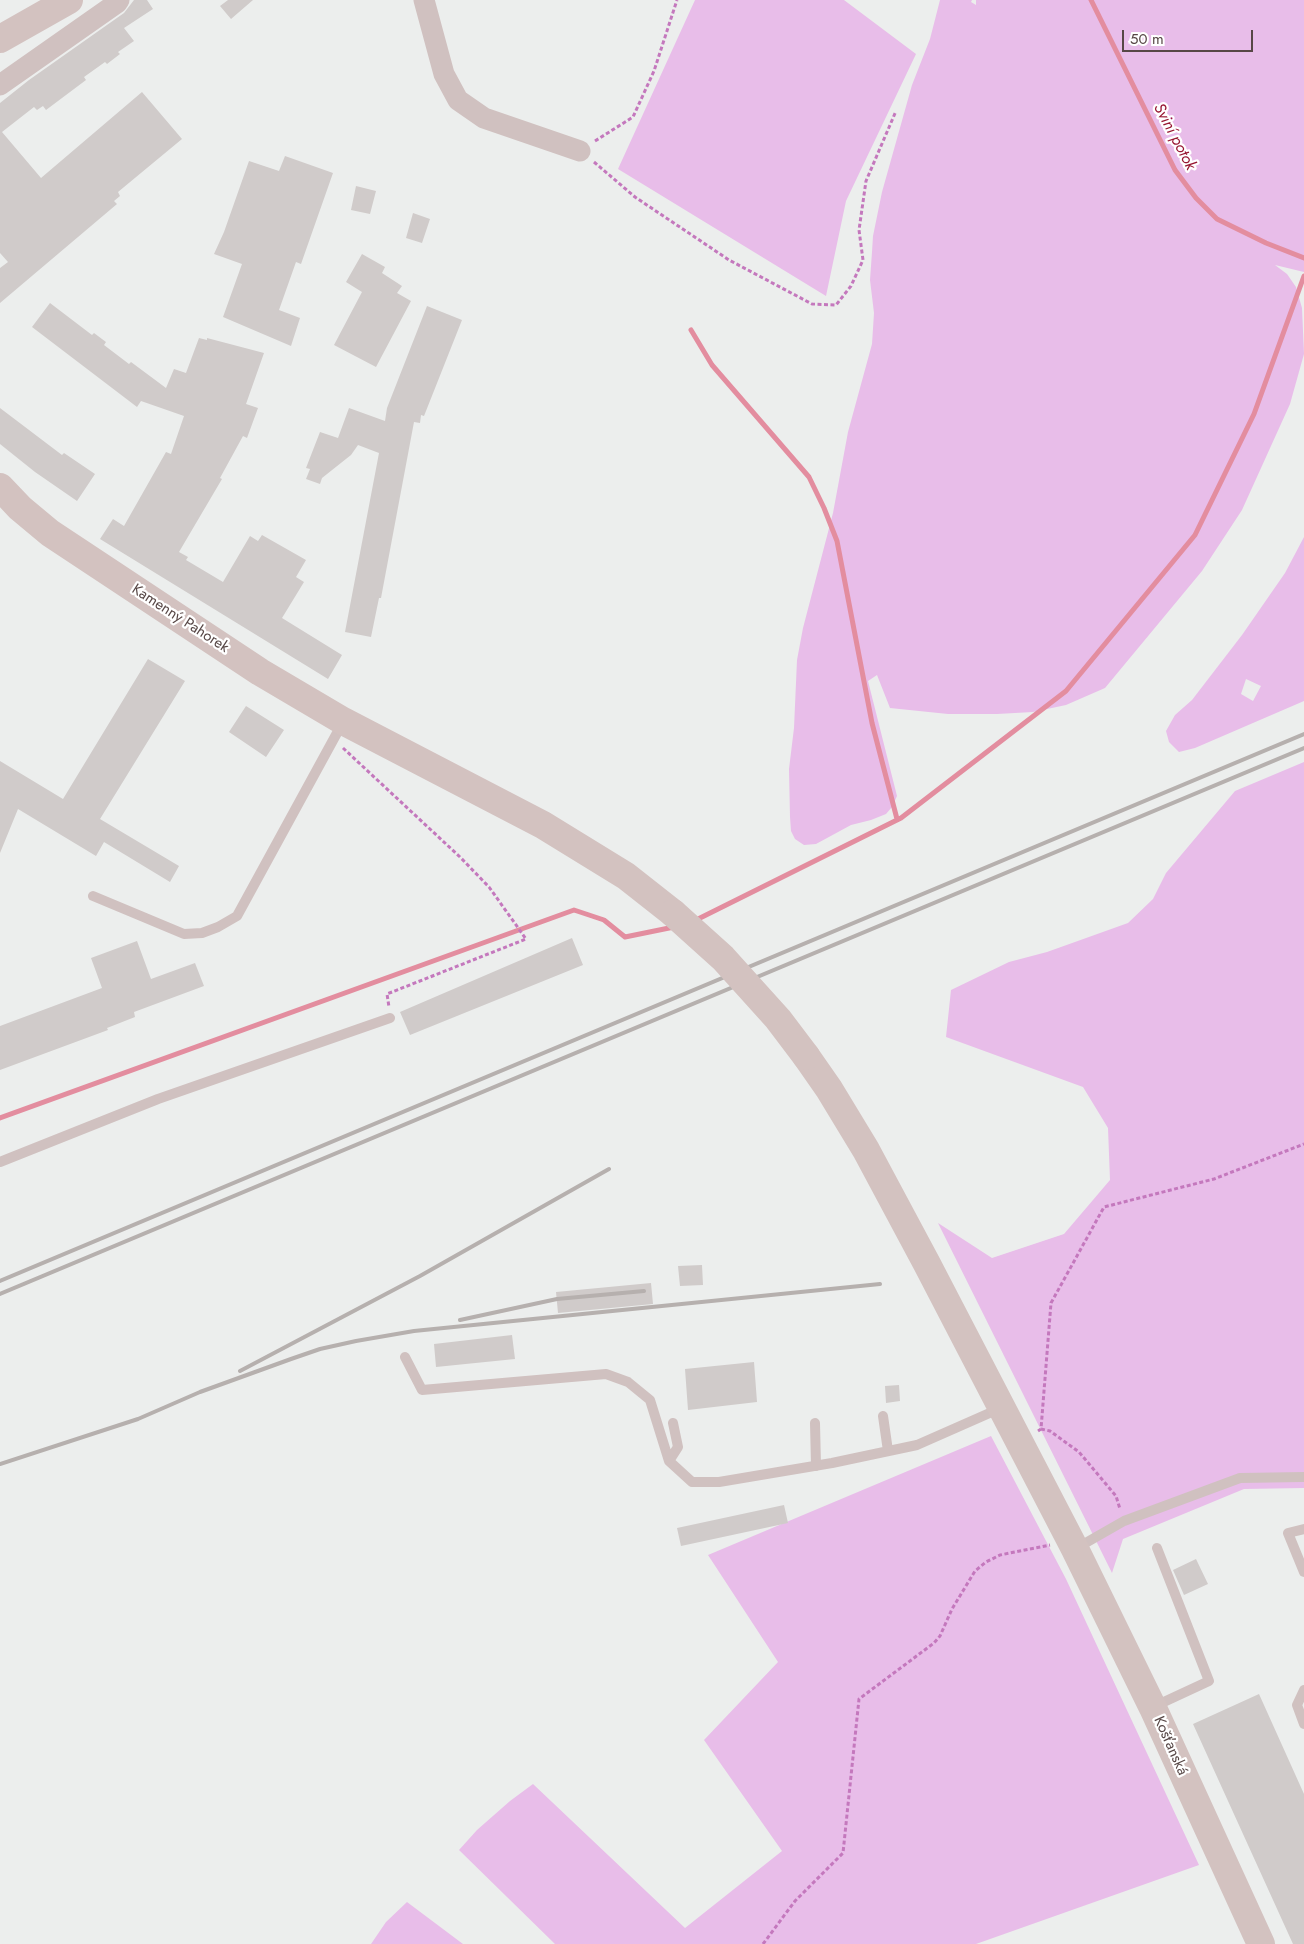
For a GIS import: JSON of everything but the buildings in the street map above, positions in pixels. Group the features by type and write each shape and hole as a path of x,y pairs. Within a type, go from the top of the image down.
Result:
{"street":[{"path":"0,39 69,0"},
{"path":"0,85 119,0"},
{"path":"424,0 444,74 458,100 484,118 580,151"},
{"name":"Kamenný Pahorek","path":"0,487 36,523 260,672 338,730 372,736 543,825 626,876 672,912 723,958 778,1020 806,1056"},
{"name":"Košťanská","path":"806,1056 829,1089 866,1150 1002,1408 1030,1436 1072,1544 1152,1708 1261,1944"}],"lane":[{"path":"93,896 184,934 202,933 218,927 237,916 338,730"},
{"path":"0,1162 158,1099 390,1018"},
{"path":"405,1357 422,1390 606,1374 628,1382 650,1400 669,1461 692,1482 719,1482 816,1466 917,1445 1002,1408"},
{"path":"883,1416 888,1451"},
{"path":"669,1461 678,1448 674,1423"},
{"path":"815,1423 816,1466"},
{"path":"1072,1544 1240,1478 1304,1477"},
{"path":"1304,1529 1288,1532 1304,1572"},
{"path":"1152,1708 1209,1681 1157,1548"},
{"path":"1304,1690 1301,1705 1304,1724"}],"path":[{"path":"677,0 654,71 633,116 580,151 635,197 729,260 812,304 836,305 852,286 863,260 859,230 866,181 896,111"},
{"path":"338,730 488,888 526,939 387,994 390,1018"},
{"path":"1124,1522 1116,1496 1079,1452 1050,1431 1030,1436 1051,1303 1104,1207 1214,1178 1304,1144"},
{"path":"763,1944 795,1901 843,1853 860,1699 934,1643 940,1636 968,1580 986,1562 1000,1555 1045,1546 1072,1544"}],"shaded area":[{"path":"695,0 844,0 916,54 846,201 826,296 618,169"},
{"path":"940,0 972,0 971,2 976,5 976,0 1304,0 1304,272 1275,265 1287,274 1296,287 1302,308 1304,354 1290,404 1242,510 1202,571 1105,688 1066,705 1033,712 948,714 890,708 877,675 868,681 897,796 886,814 851,825 816,844 804,845 795,839 791,831 790,817 789,769 794,728 797,660 803,628 833,513 848,432 872,344 874,313 870,280 873,236 882,192 912,85 930,39"},
{"path":"1304,537 1304,701 1195,748 1179,752 1169,742 1166,731 1175,715 1192,700 1242,635 1285,573","holes":["1246,679 1261,686 1253,701 1241,694"]},
{"path":"1304,762 1304,1488 1244,1489 1123,1539 1112,1573 938,1223 992,1258 1064,1234 1110,1180 1108,1128 1083,1087 946,1037 951,990 1009,962 1047,952 1128,923 1153,899 1166,873 1235,791"},
{"path":"991,1436 1066,1579 1199,1865 976,1944 555,1944 459,1850 477,1830 533,1784 685,1928 782,1851 704,1740 778,1662 708,1555"},
{"path":"407,1902 463,1944 371,1944 386,1922"}],"waterway":[{"name":"Sviní potok","path":"1091,0 1175,170 1196,198 1217,219 1266,243 1304,258"},
{"path":"694,921 901,818 1066,691 1195,535 1254,414 1304,276"},
{"path":"691,330 712,365 809,477 824,508 837,541 872,723 897,819"},
{"path":"0,1118 574,910 604,920 625,937 674,927"}],"railway":[{"path":"0,1281 1304,734"},
{"path":"0,1294 1304,748"},
{"path":"240,1371 420,1276 609,1169"},
{"path":"0,1464 138,1419 200,1392 291,1359 320,1349 356,1341 414,1331 880,1284"},
{"path":"460,1320 557,1299 644,1291"}]}
